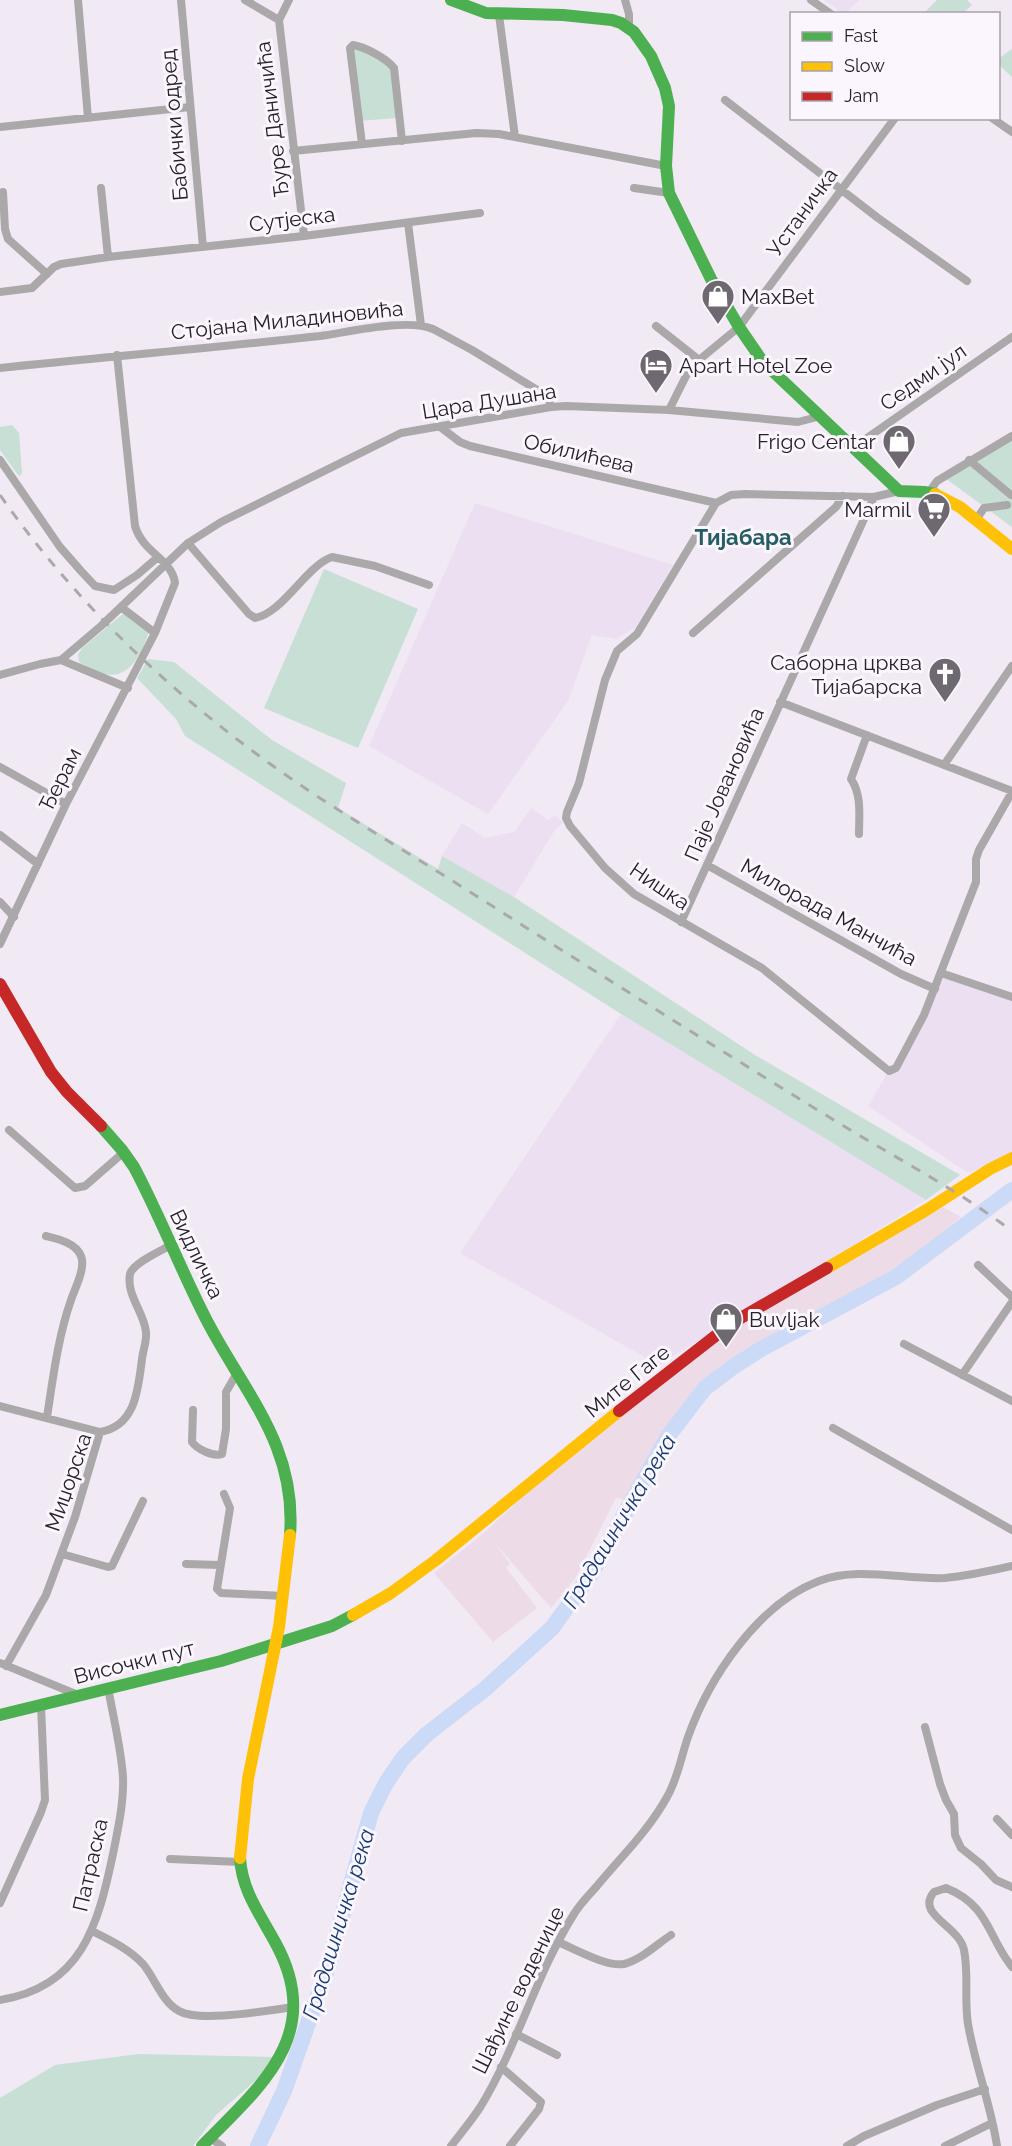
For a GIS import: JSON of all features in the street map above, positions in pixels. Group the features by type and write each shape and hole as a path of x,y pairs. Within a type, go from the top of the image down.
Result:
{"street":[{"path":"78,0 88,118"},
{"name":"Бабички одред","path":"181,0 203,248"},
{"path":"245,0 279,20"},
{"name":"Ђуре Даничића","path":"289,0 279,20 304,236"},
{"path":"451,0 473,10 499,15 585,16 612,20 629,27 651,56 665,88 670,114 666,166 669,193 711,279 763,362 899,491"},
{"path":"625,0 629,14 629,27"},
{"path":"811,0 828,12"},
{"path":"499,15 515,136"},
{"path":"362,144 350,48 353,45 365,49 394,68 402,141"},
{"path":"725,100 895,231 967,281"},
{"path":"0,127 189,107"},
{"name":"Устаничка","path":"669,410 687,374 699,360 739,327 894,120"},
{"path":"995,120 1012,132"},
{"path":"293,151 476,133 515,136 666,166"},
{"path":"100,188 108,257"},
{"path":"634,188 669,193"},
{"path":"3,192 5,232 8,238 47,274"},
{"name":"Сутјеска","path":"0,292 32,288 61,264 408,224 480,213"},
{"path":"408,224 421,325"},
{"name":"Стојана Миладиновића","path":"0,368 320,336 381,327 421,325 433,329 501,367 547,396 551,407"},
{"path":"656,326 699,360"},
{"name":"Седми јул","path":"854,447 1012,337"},
{"path":"117,355 135,526 143,544 165,564 174,575 175,583 155,633 121,607"},
{"name":"Цара Душана","path":"61,660 188,543 221,522 401,433 551,407 598,406 669,410 798,422 821,416"},
{"name":"Обилићева","path":"439,426 460,442 470,446 716,504"},
{"path":"928,492 937,481 1012,436"},
{"path":"0,460 60,547 95,586 114,590 137,575 158,557"},
{"path":"969,460 1011,494 1010,509 984,508 976,520"},
{"path":"716,504 731,495 745,494 874,497 899,491 928,492 955,505 1012,549"},
{"path":"693,633 836,507 843,496"},
{"name":"Паје Јовановића","path":"681,922 874,497"},
{"name":"Нишка","path":"716,504 637,634 617,651 605,680 579,783 566,818 582,842 611,874 634,894 762,968 889,1071 896,1068 935,989"},
{"path":"188,543 249,614 255,618 267,614 324,561 332,557 375,566 429,585"},
{"name":"Ђерам","path":"0,944 66,804 155,633"},
{"path":"0,675 61,660 128,688"},
{"path":"944,765 1012,666"},
{"path":"780,702 1012,791 979,850 976,859 976,882 935,989"},
{"path":"859,834 859,798 857,788 850,779 867,735"},
{"path":"0,767 66,804"},
{"path":"0,835 38,864"},
{"name":"Милорада Манчића","path":"707,864 901,974 935,989"},
{"path":"0,902 14,917"},
{"path":"941,973 1012,997"},
{"name":"Видличка","path":"0,984 40,1056 63,1087 124,1152 208,1323 267,1425 289,1485 291,1523 283,1596 276,1644 249,1763 240,1862 248,1896 278,1946 290,1979 294,2007 289,2035 280,2058 269,2076 249,2100 206,2142"},
{"path":"9,1130 75,1188 85,1186 124,1152"},
{"name":"Мите Гаге","path":"276,1644 332,1626 391,1593 548,1470 651,1384 723,1330 760,1306 928,1209 971,1180 1012,1158"},
{"path":"46,1236 77,1249 81,1256 82,1267 69,1305 57,1353 47,1417"},
{"name":"Миџорска","path":"3,1665 46,1595 62,1554 100,1432 110,1430 124,1420 131,1411 140,1380 147,1334 131,1290 130,1275 134,1267 171,1245"},
{"path":"978,1265 1012,1298"},
{"path":"962,1376 1012,1302"},
{"path":"904,1344 1012,1401"},
{"path":"192,1410 194,1446 220,1456 224,1451 226,1392 237,1373"},
{"path":"0,1406 100,1432"},
{"path":"832,1428 1012,1530"},
{"path":"224,1494 230,1508 216,1587 219,1592 283,1596"},
{"name":"Миџорска","path":"62,1554 109,1568 143,1500"},
{"path":"186,1564 220,1565"},
{"name":"Шађине воденице","path":"451,2146 480,2107 501,2067 558,1942 575,1912 632,1846 667,1797 680,1767 688,1737 707,1694 732,1654 772,1609 793,1593 819,1580 844,1575 944,1578 1012,1566"},
{"name":"Височки пут","path":"0,1715 221,1661 276,1644"},
{"path":"3,1665 78,1695"},
{"name":"Патраска","path":"0,2000 31,1992 49,1984 72,1960 93,1931 111,1863 122,1800 123,1778 108,1687"},
{"path":"0,1903 45,1800 41,1705"},
{"path":"925,1727 940,1784 954,1814 955,1835 961,1848 996,1880 1012,1887"},
{"path":"997,1819 1012,1835"},
{"path":"170,1860 240,1862"},
{"path":"997,2146 968,2025 965,2002 967,1969 963,1942 931,1911 929,1903 934,1892 942,1888 951,1890 978,1909 1012,1967"},
{"path":"93,1931 135,1956 171,2004 181,2012 204,2016 294,2007"},
{"path":"558,1942 609,1963 622,1964 637,1959 671,1935"},
{"path":"516,2034 556,2055"},
{"path":"501,2067 541,2102 539,2109 510,2146"},
{"path":"847,2146 864,2136 937,2105 985,2089"},
{"path":"945,2146 992,2123"},
{"path":"206,2142 222,2146"}],"shaded area":[{"path":"824,0 859,0 846,12 841,12"},
{"path":"475,503 673,565 636,627 616,639 592,635 568,701 488,814 369,746"},
{"path":"531,808 548,820 555,815 563,822 553,833 514,897 442,856 462,823 485,838 514,832"},
{"path":"944,978 1012,1001 1012,1154 968,1173 868,1106"},
{"path":"621,1014 926,1200 659,1365 460,1253"},
{"path":"943,1207 961,1217 903,1265 870,1285 776,1332 720,1367 688,1400 652,1453 628,1500 616,1498 576,1577 551,1608 494,1542 510,1564 506,1568 537,1608 493,1642 434,1573 486,1531 575,1448 677,1365 853,1255"}],"green space":[{"path":"937,0 967,0 972,5 964,12 925,12"},
{"path":"351,41 391,67 397,118 358,121"},
{"path":"1012,49 1012,77 1000,66 1000,58"},
{"path":"12,425 19,433 22,473 20,476 0,450 0,427"},
{"path":"1012,438 1012,527 945,478"},
{"path":"324,569 418,609 358,748 264,708"},
{"path":"124,613 149,632 132,665 115,674 105,674 79,662 78,655 82,648"},
{"path":"148,659 174,662 272,740 346,783 338,808 438,869 442,856 514,897 755,1055 960,1175 926,1200 621,1014 185,736 176,719 137,678"},
{"path":"138,2054 273,2057 265,2072 216,2115 193,2146 0,2146 0,2098 55,2065"}],"waterway":[{"name":"Градашничка река","path":"258,2146 284,2091 327,1970 371,1813 386,1783 403,1758 427,1734 485,1689 552,1628 591,1574 669,1435 705,1388 761,1349 896,1277 1012,1190"}],"railway":[{"path":"0,495 63,576 134,651 171,685 251,750 355,820 644,1002 945,1186 1012,1231"}],"traffic: fast":[{"path":"451,0 486,13 563,15 612,20 634,32 651,56 665,88 669,106 666,166 669,193 711,279 739,327 763,362 899,491 935,494"},
{"path":"101,1126 134,1167 205,1317 264,1420 285,1473 290,1503 290,1535"},
{"path":"0,1715 221,1661 332,1626 353,1615"},
{"path":"202,2146 264,2079 280,2056 290,2031 293,2004 289,1975 275,1942 248,1892 240,1858"}],"traffic: slow":[{"path":"935,494 960,507 1012,549"},
{"path":"827,1268 1012,1158"},
{"path":"353,1615 391,1593 436,1560 619,1411"},
{"path":"240,1858 248,1779 279,1627 290,1535"}],"traffic: jam":[{"path":"0,984 51,1072 67,1092 101,1126"},
{"path":"619,1411 732,1323 827,1268"}],"place":[{"name":"MaxBet","path":"718,325"},
{"name":"Apart Hotel Zoe","path":"656,394"},
{"name":"Frigo Centar","path":"899,470"},
{"name":"Marmil","path":"934,538"},
{"name":"Саборна црква Тијабарска","path":"945,703"},
{"name":"Buvljak","path":"726,1348"}],"district":[{"name":"Тијабара","path":"743,537"}]}
